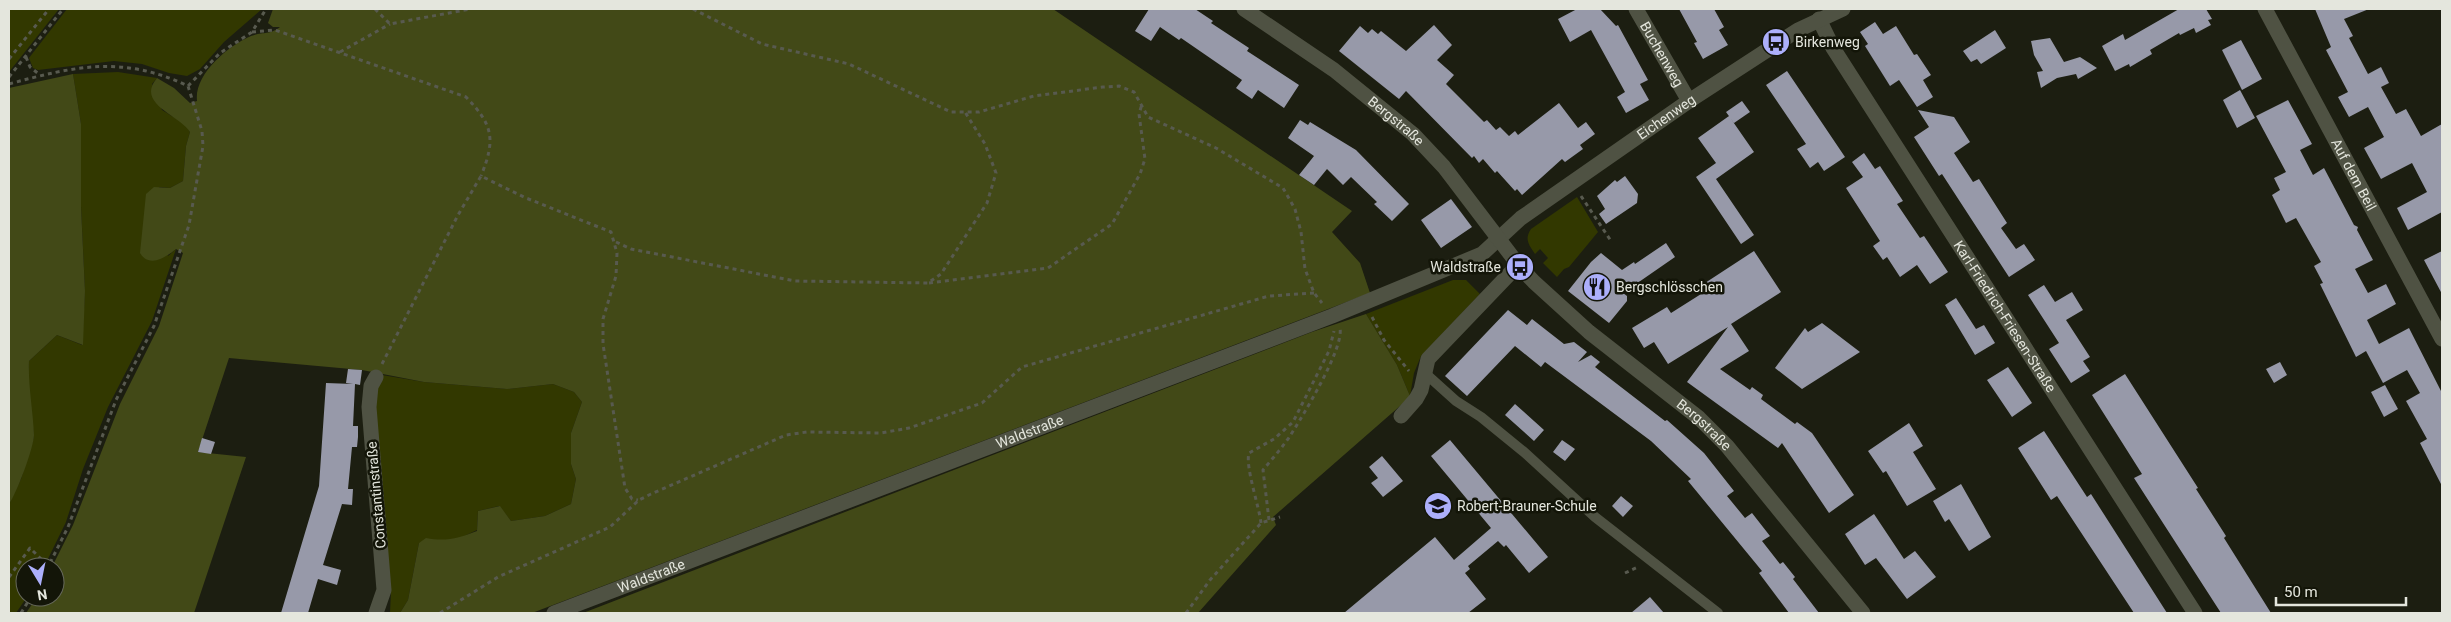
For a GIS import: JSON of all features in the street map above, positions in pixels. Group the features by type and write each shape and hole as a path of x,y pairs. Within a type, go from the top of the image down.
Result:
{"street":[{"name":"Bergstraße","path":"1244,9 1334,70 1413,134 1444,167 1518,265 1589,332 1699,418 1727,446 1863,613"},
{"name":"Buchenweg","path":"1636,9 1689,101"},
{"name":"Eichenweg","path":"1499,241 1521,218 1776,42 1843,9"},
{"name":"Auf dem Beil","path":"2266,9 2442,339"},
{"name":"Karl-Friedrich-Friesen-Straße","path":"1820,19 1833,48 2195,613"},
{"name":"Waldstraße","path":"554,613 1332,316 1482,254 1499,241"},
{"path":"1401,416 1416,400 1426,374 1428,359 1518,265"},
{"name":"Constantinstraße","path":"376,377 371,386 369,407 384,590 376,613"}],"lane":[{"path":"1426,374 1456,401 1481,417 1524,452 1595,517 1718,613"}],"path":[{"path":"9,59 49,9"},
{"path":"9,78 63,9"},
{"path":"188,86 220,53 252,32 266,9"},
{"path":"375,9 390,24"},
{"path":"340,52 390,24 470,9"},
{"path":"440,613 505,573 610,527 639,500 766,442 786,435 807,432 881,434 909,428 982,403 1022,367 1269,296 1314,293 1305,269 1301,232 1295,209 1283,188 1216,148 1148,117 1134,92 1119,86 1103,87 1034,96 979,112 951,112 849,64 762,44 693,9"},
{"path":"252,32 276,30 466,97 484,116 490,136 490,154 481,176 458,215 376,377"},
{"path":"26,57 30,67 41,76"},
{"path":"9,84 41,76 101,66 135,68 156,72 188,86 202,131 203,146 189,225 154,326 116,400 68,527 53,557"},
{"path":"615,242 631,249 795,280 928,284 1048,268 1112,224 1140,174 1144,159 1139,114 1142,104"},
{"path":"928,284 941,274 986,203 996,173 985,144 965,112"},
{"path":"481,176 526,198 611,232 618,254 616,276 603,319 603,344 625,488 632,498 639,500"},
{"path":"1572,183 1610,241"},
{"path":"1364,303 1384,340 1399,362 1410,373 1426,374"},
{"path":"1269,520 1263,470 1289,438 1318,390 1341,330 1332,316"},
{"path":"1261,523 1258,503 1246,460 1249,453 1274,439 1293,422 1329,351 1334,331 1332,316"},
{"path":"1186,613 1210,580 1261,523 1280,517"},
{"path":"23,557 30,548 39,557"}],"green space":[{"path":"9,9 59,9 9,72"},
{"path":"67,9 262,9 224,42 200,69 187,76 169,73 142,64 114,61 38,70 33,68 29,58"},
{"path":"273,9 1053,9 1352,211 1332,232 1360,263 1370,293 532,613 400,613 408,600 419,543 426,538 452,539 477,531 478,511 500,506 511,521 545,516 571,504 576,479 571,464 571,433 582,402 574,392 553,384 507,389 424,382 362,370 229,358 198,452 246,457 194,613 26,613 30,607 65,607 65,557 57,557 73,525 120,404 159,326 183,253 176,249 167,256 152,261 144,258 140,253 146,194 154,187 170,188 183,181 186,146 190,132 155,102 151,95 152,87 157,78 174,88 190,103 197,101 201,81 214,62 232,47 251,36 272,32 280,27 273,27 268,23"},
{"path":"118,72 157,78 152,84 162,110 185,124 190,132 186,146 183,181 170,188 159,187 168,256 176,249 152,321 108,407 83,469 66,522 49,557 15,557 15,607 20,607 16,613 9,613 9,504 21,479 34,437 28,386 29,361 57,335 82,345 85,291 81,207 81,124 73,74"},
{"path":"73,74 81,124 81,207 85,291 83,345 57,335 29,361 34,435 24,471 9,504 9,88"},
{"path":"1577,197 1598,232 1569,267 1564,269 1557,277 1543,263 1548,258 1540,249 1535,254 1529,245 1528,236 1531,229"},
{"path":"1453,280 1466,280 1480,294 1421,356 1414,373 1410,396 1397,365 1366,314"},
{"path":"1366,314 1397,365 1410,396 1273,517 1276,525 1198,613 583,613 1312,332"},
{"path":"382,375 424,382 507,389 553,384 574,392 582,402 571,433 571,464 576,479 571,504 545,516 511,521 499,506 478,511 477,530 458,539 419,543 408,600 400,613 390,613 391,591 373,399"}],"building":[{"path":"1149,9 1195,9 1213,21 1211,23 1249,48 1247,51 1299,85 1284,108 1258,90 1252,99 1236,88 1242,80 1181,38 1179,40 1160,27 1151,41 1135,31"},
{"path":"1577,9 1600,9 1616,26 1618,25 1648,80 1640,84 1649,100 1626,113 1617,97 1625,92 1591,30 1570,42 1558,19"},
{"path":"1679,9 1714,9 1724,27 1719,30 1728,45 1703,59 1694,43 1697,42"},
{"path":"2179,9 2206,9 2212,19 2208,20 2211,25 2196,33 2194,28 2180,35 2179,33 2150,50 2152,54 2130,67 2129,64 2115,71 2102,46 2123,34 2125,40"},
{"path":"2315,9 2369,9 2344,19 2353,36 2349,38 2368,74 2381,67 2389,83 2381,87 2396,114 2406,109 2421,136 2442,124 2442,212 2408,230 2397,208 2427,192 2412,163 2381,179 2364,148 2384,137 2368,107 2349,117 2338,97 2348,92 2326,50 2331,47"},
{"path":"1875,22 1883,34 1896,26 1914,55 1917,54 1931,75 1923,80 1933,97 1917,107 1899,80 1890,86 1865,46 1868,44 1860,32"},
{"path":"1434,25 1452,45 1437,60 1454,75 1446,84 1484,122 1487,120 1496,130 1500,127 1509,136 1515,131 1518,135 1559,103 1578,128 1586,122 1595,134 1580,145 1583,149 1565,162 1562,159 1522,195 1517,189 1515,191 1497,171 1495,173 1483,159 1479,163 1474,156 1472,158 1406,91 1399,99 1339,51 1360,26 1368,33 1372,29 1378,34 1381,31 1406,51"},
{"path":"1995,30 2006,48 1981,64 1977,59 1971,62 1963,51"},
{"path":"2050,38 2064,62 2080,57 2097,68 2078,79 2076,74 2057,78 2041,88 2037,72 2043,71 2034,55 2031,41"},
{"path":"2241,40 2262,79 2242,90 2222,50"},
{"path":"1787,71 1845,157 1824,171 1818,162 1810,168 1797,149 1806,144 1766,85"},
{"path":"2240,90 2255,118 2237,128 2223,100"},
{"path":"2288,100 2312,144 2300,150 2313,175 2324,168 2354,225 2358,227 2357,230 2373,260 2355,269 2368,293 2386,284 2396,304 2367,320 2379,344 2409,328 2442,393 2442,486 2420,443 2427,439 2406,401 2420,393 2407,370 2383,383 2366,351 2356,357 2320,284 2323,283 2314,266 2321,262 2296,218 2286,223 2272,195 2280,190 2274,178 2286,172 2256,116"},
{"path":"1742,101 1750,112 1734,123 1726,112"},
{"path":"1918,110 1954,117 1970,142 1954,153 1973,182 1979,179 2007,223 2001,228 2016,249 2024,244 2035,260 2009,277 1942,174 1939,176 1914,137 1929,127"},
{"path":"1729,116 1754,152 1716,179 1754,235 1741,244 1696,177 1716,163 1698,138"},
{"path":"1300,120 1308,125 1310,122 1356,150 1409,204 1392,221 1374,204 1377,202 1351,177 1343,185 1327,169 1314,185 1299,175 1314,156 1288,138"},
{"path":"1864,153 1875,169 1880,166 1903,201 1897,204 1920,238 1924,236 1948,272 1930,284 1917,265 1900,277 1887,257 1883,260 1873,246 1880,241 1846,188 1863,177 1852,162"},
{"path":"1625,176 1638,194 1637,203 1606,224 1599,214 1605,209 1597,196 1615,180 1617,182"},
{"path":"1451,199 1472,227 1441,248 1421,220"},
{"path":"1666,243 1675,257 1623,293 1627,296 1627,301 1609,323 1568,291 1591,262 1601,253 1622,270 1634,262 1635,264"},
{"path":"1754,251 1781,292 1731,324 1749,351 1720,369 1750,390 1752,387 1763,395 1761,399 1795,424 1797,422 1812,433 1854,495 1829,513 1782,443 1778,448 1687,382 1728,327 1668,364 1654,342 1644,348 1632,328 1667,307 1671,313 1709,289 1705,283"},
{"path":"2442,251 2442,294 2424,260"},
{"path":"2044,285 2055,302 2072,292 2083,310 2066,320 2090,357 2083,361 2090,371 2071,383 2049,349 2059,343 2028,295"},
{"path":"1956,298 1976,329 1984,325 1995,343 1975,355 1945,305"},
{"path":"1508,310 1527,325 1532,319 1564,344 1574,342 1587,352 1578,362 1591,355 1600,362 1595,367 1665,421 1667,420 1704,453 1734,491 1727,496 1745,518 1752,513 1770,536 1762,541 1780,564 1783,562 1795,577 1793,579 1819,613 1789,613 1759,573 1762,571 1688,481 1691,479 1651,441 1545,362 1541,367 1515,346 1467,396 1445,376"},
{"path":"1822,323 1860,352 1802,389 1775,368 1805,328 1808,332"},
{"path":"2280,362 2287,375 2274,383 2266,369"},
{"path":"2008,367 2032,403 2012,417 1987,380"},
{"path":"348,369 362,370 360,385 355,384 353,426 358,426 358,437 357,447 352,447 348,489 353,489 352,505 342,504 323,565 341,570 337,585 318,579 308,613 281,613 319,486 326,383 353,384 346,383"},
{"path":"2125,374 2198,488 2196,489 2226,536 2224,538 2271,613 2221,613 2134,478 2142,474 2092,395"},
{"path":"2385,385 2398,409 2384,417 2371,392"},
{"path":"1515,404 1544,430 1534,441 1505,415"},
{"path":"1909,423 1923,446 1913,452 1936,489 1907,506 1886,471 1883,473 1868,451"},
{"path":"2044,431 2087,497 2091,494 2167,613 2134,613 2057,496 2051,500 2018,448"},
{"path":"202,438 215,442 211,454 198,452"},
{"path":"1450,440 1548,557 1529,573 1506,545 1504,547 1498,541 1468,566 1470,569 1465,573 1486,599 1468,613 1344,613 1435,537 1454,560 1491,528 1431,456"},
{"path":"1562,440 1575,449 1565,461 1553,452"},
{"path":"1382,456 1403,481 1383,497 1371,483 1378,478 1369,467"},
{"path":"1961,484 1991,537 1969,551 1949,519 1945,522 1933,501"},
{"path":"1621,496 1633,506 1623,517 1612,506"},
{"path":"1874,514 1904,559 1915,551 1936,577 1907,599 1876,558 1865,565 1845,534"},
{"path":"1650,597 1664,613 1631,613"}],"place":[{"name":"Birkenweg","path":"1776,42"},
{"name":"Waldstraße","path":"1520,267"},
{"name":"Bergschlösschen","path":"1597,287"},
{"name":"Robert-Brauner-Schule","path":"1438,506"}]}
